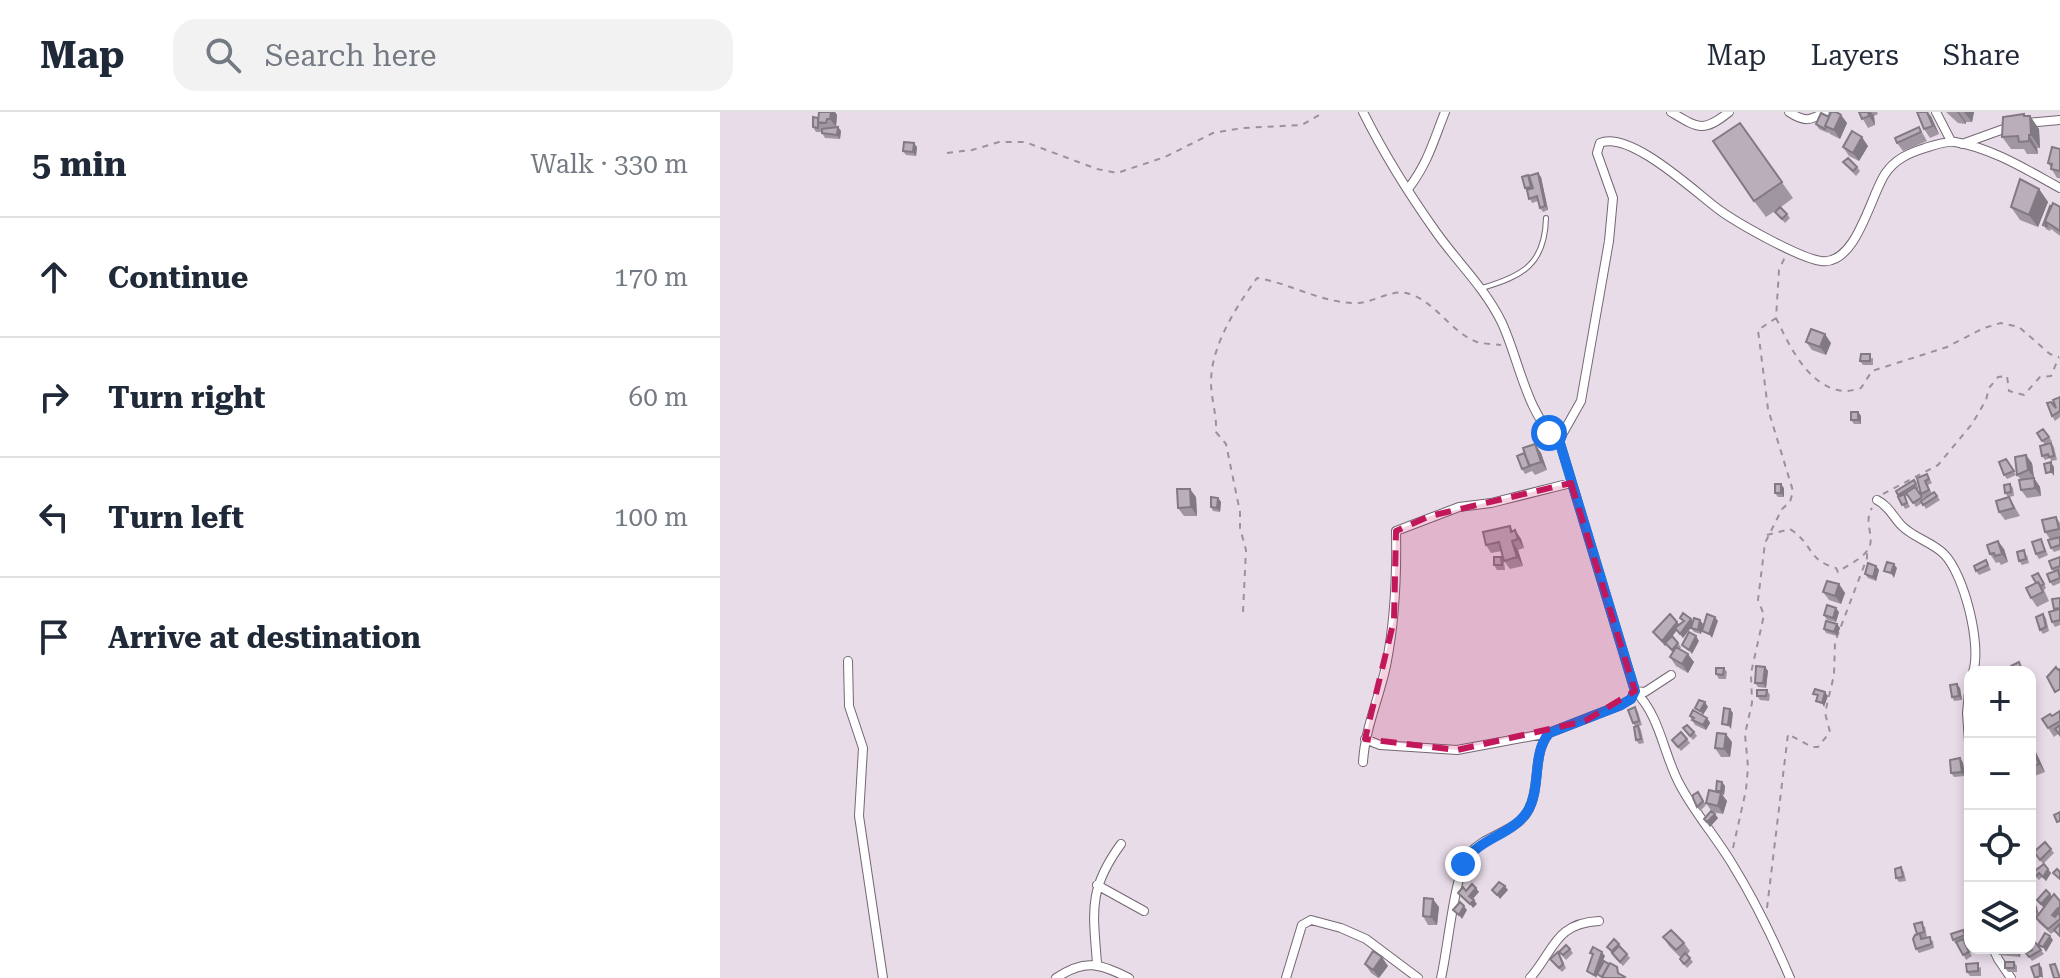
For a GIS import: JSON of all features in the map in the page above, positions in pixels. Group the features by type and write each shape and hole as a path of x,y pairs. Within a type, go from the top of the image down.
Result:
{"street":[{"path":"1363,112 1437,234 1482,288 1502,323 1539,416 1549,433 1559,440 1635,691 1648,704 1678,782 1703,824 1730,860 1765,921 1790,978"},
{"path":"1408,189 1434,147 1445,112"},
{"path":"1671,112 1699,128 1708,127 1729,112"},
{"path":"1789,112 1801,120 1810,121 1825,112"},
{"path":"1936,112 1951,141"},
{"path":"1962,144 2022,123 2060,120"},
{"path":"1559,440 1581,401 1609,241 1613,198 1597,153 1600,143 1616,141 1663,164 1742,225 1820,261 1835,260 1843,255 1886,172 1908,153 1951,141 2013,162 2060,188"},
{"path":"1363,762 1365,739 1385,669 1394,620 1396,531 1459,507 1491,503 1571,483"},
{"path":"1877,500 1886,504 1904,529 1945,555 1959,575 1975,635 1975,666"},
{"path":"848,661 849,706 863,748 859,816 883,978"},
{"path":"1635,691 1645,692 1671,675"},
{"path":"1365,739 1380,745 1457,750 1549,733 1621,705 1631,699 1635,691"},
{"path":"1441,978 1463,864 1475,848 1516,824 1530,808 1542,742 1549,733"},
{"path":"1097,963 1094,926 1097,885 1104,867 1121,844"},
{"path":"1097,885 1144,911"},
{"path":"1286,978 1302,925 1311,920 1366,939 1418,978"},
{"path":"1530,978 1562,933 1584,922 1599,921"},
{"path":"1996,954 2011,978"},
{"path":"1056,978 1069,969 1097,963 1129,978"}],"lane":[{"path":"1482,288 1505,281 1537,260 1546,240 1546,218"}],"path":[{"path":"947,153 999,142 1025,142 1097,169 1117,173 1165,157 1213,133 1302,125 1324,112"},
{"path":"1765,921 1788,734 1818,747 1830,732 1825,713 1834,675 1835,642 1867,558 1871,537 1867,522 1877,500 1913,476 1938,465 1972,424 1986,400 1989,388 1998,377 2007,376 2009,391 2024,395 2040,377 2051,376 2059,357 2050,354 2019,327 2001,323 1947,347 1872,371 1861,388 1844,392 1820,383 1790,348 1776,318 1779,270 1788,247"},
{"path":"1243,612 1246,550 1226,444 1216,432 1217,417 1211,385 1212,368 1228,324 1257,278 1294,291 1357,303 1394,293 1408,293 1467,337 1479,343 1510,345"},
{"path":"1730,860 1746,790 1748,767 1745,734 1752,703 1751,673 1764,615 1758,600 1766,536 1782,509 1790,502 1793,491 1791,477 1774,434 1758,330 1776,318"},
{"path":"1766,536 1790,529 1806,542 1811,555 1838,572 1867,552"}],"highlighted area":[{"path":"1571,483 1635,691 1585,721 1457,750 1365,739 1394,620 1396,531 1430,516"}],"building":[{"path":"819,112 831,112 826,123 818,122"},
{"path":"1831,112 1841,115 1834,130 1825,126"},
{"path":"1859,112 1868,112 1869,116 1862,119"},
{"path":"1917,112 1927,112 1933,126 1924,129"},
{"path":"1821,113 1829,117 1825,129 1816,124"},
{"path":"2030,116 2029,141 2019,142 2018,136 2002,137 2003,117"},
{"path":"813,117 818,118 818,128 813,127"},
{"path":"1740,123 1782,182 1754,201 1713,141"},
{"path":"838,127 837,135 822,133 822,129"},
{"path":"1919,127 1921,132 1897,143 1895,138"},
{"path":"1852,131 1862,137 1853,153 1843,147"},
{"path":"904,142 914,143 913,152 903,151"},
{"path":"2052,147 2060,149 2060,171 2051,169 2052,164 2048,163"},
{"path":"1848,158 1857,167 1853,171 1843,162"},
{"path":"1538,173 1545,206 1540,208 1537,196 1529,199 1527,190 1533,188 1529,176"},
{"path":"1528,175 1531,187 1525,188 1522,177"},
{"path":"2020,179 2039,189 2029,215 2011,207"},
{"path":"2053,203 2060,207 2060,231 2045,221"},
{"path":"1780,207 1787,214 1782,219 1775,212"},
{"path":"1811,329 1825,334 1820,347 1806,342"},
{"path":"1861,354 1870,354 1870,361 1860,361"},
{"path":"2060,397 2060,411 2052,416 2047,403 2051,402 2056,408 2053,400"},
{"path":"1851,412 1858,412 1858,420 1851,420"},
{"path":"2043,429 2049,437 2042,441 2037,433"},
{"path":"2051,443 2054,456 2042,456 2040,446"},
{"path":"1535,444 1541,462 1529,466 1523,448"},
{"path":"1524,453 1530,466 1522,469 1517,456"},
{"path":"2026,455 2028,470 2017,475 2015,457"},
{"path":"2006,459 2014,471 2004,475 1999,462"},
{"path":"2051,462 2051,472 2046,473 2044,464"},
{"path":"1927,474 1929,479 1925,481 1929,490 1921,494 1917,478"},
{"path":"2034,478 2035,488 2021,490 2019,480"},
{"path":"1914,480 1916,484 1898,495 1896,491"},
{"path":"1775,484 1781,484 1781,493 1775,493"},
{"path":"2010,484 2011,492 2005,493 2004,485"},
{"path":"1915,487 1922,497 1913,503 1906,493"},
{"path":"1177,489 1190,489 1191,507 1178,508"},
{"path":"1934,492 1937,496 1923,505 1921,501"},
{"path":"1904,494 1907,503 1902,505 1898,497"},
{"path":"1211,497 1218,498 1217,508 1211,507"},
{"path":"2009,497 2014,508 1999,512 1996,501"},
{"path":"2056,517 2059,529 2045,532 2042,520"},
{"path":"1510,526 1518,539 1512,541 1517,557 1504,561 1499,542 1486,545 1483,532"},
{"path":"2060,537 2060,545 2051,548 2048,540"},
{"path":"2041,539 2045,551 2036,554 2032,542"},
{"path":"1998,541 2002,554 1995,556 1994,553 1990,554 1987,545"},
{"path":"2024,550 2026,559 2019,561 2017,552"},
{"path":"1494,557 1501,557 1502,565 1494,565"},
{"path":"2060,557 2060,566 2052,569 2049,561"},
{"path":"1986,560 1988,565 1976,571 1974,566"},
{"path":"1887,562 1894,564 1891,573 1884,571"},
{"path":"1868,563 1876,566 1873,577 1865,574"},
{"path":"2058,570 2060,578 2050,582 2047,574"},
{"path":"2038,573 2044,584 2041,586 2032,576"},
{"path":"1827,581 1839,584 1835,596 1823,592"},
{"path":"2038,582 2043,592 2031,598 2026,588"},
{"path":"2060,598 2060,608 2054,609 2052,599"},
{"path":"1827,605 1836,608 1833,618 1824,615"},
{"path":"2060,609 2060,620 2052,622 2049,612"},
{"path":"1683,613 1691,619 1680,634 1675,628 1684,621 1680,618"},
{"path":"1670,614 1677,622 1662,641 1653,632"},
{"path":"1707,614 1715,617 1709,634 1702,631"},
{"path":"2043,614 2046,627 2040,630 2036,617"},
{"path":"1694,618 1700,620 1698,630 1691,628"},
{"path":"1826,621 1837,624 1834,632 1824,629"},
{"path":"1689,632 1696,636 1689,650 1682,645"},
{"path":"1672,636 1678,643 1672,650 1665,643"},
{"path":"1676,647 1688,654 1682,664 1670,657"},
{"path":"1756,666 1765,667 1763,683 1755,683"},
{"path":"2056,667 2060,669 2060,689 2055,692 2047,677"},
{"path":"1716,668 1724,668 1723,675 1716,674"},
{"path":"1957,684 1959,696 1952,697 1950,685"},
{"path":"1815,689 1825,692 1822,703 1816,701 1818,695 1813,694"},
{"path":"1757,690 1767,690 1766,696 1757,696"},
{"path":"1699,700 1705,702 1700,711 1695,708"},
{"path":"1635,707 1639,721 1633,723 1628,710"},
{"path":"1724,708 1730,709 1728,725 1722,724"},
{"path":"1693,710 1707,718 1703,725 1692,720"},
{"path":"2060,711 2060,721 2048,728 2042,719"},
{"path":"1687,725 1694,732 1690,736 1683,728"},
{"path":"1638,726 1641,739 1636,740 1634,727"},
{"path":"1681,732 1687,739 1678,747 1672,740"},
{"path":"1717,733 1726,734 1724,749 1715,748"},
{"path":"1960,758 1962,772 1951,773 1950,760"},
{"path":"1717,781 1722,782 1721,791 1716,791"},
{"path":"1709,790 1721,793 1718,806 1706,803"},
{"path":"1698,792 1703,801 1697,807 1693,795"},
{"path":"1711,811 1715,814 1707,822 1704,819"},
{"path":"2045,842 2051,849 2040,860 2036,850"},
{"path":"2044,864 2048,869 2043,877 2039,873 2036,876 2036,870"},
{"path":"1901,867 1903,877 1896,878 1895,869"},
{"path":"1499,882 1505,886 1497,895 1492,890"},
{"path":"1472,884 1476,888 1469,896 1474,900 1470,904 1458,893 1463,887 1466,891"},
{"path":"2046,890 2050,894 2041,904 2037,900"},
{"path":"2054,894 2060,901 2060,910 2058,908 2052,915 2055,917 2058,913 2060,919 2048,929 2036,918"},
{"path":"1424,898 1433,899 1431,917 1423,916"},
{"path":"1460,902 1464,906 1459,915 1453,910"},
{"path":"1922,922 1924,932 1917,934 1914,924"},
{"path":"1671,930 1684,943 1676,950 1663,937"},
{"path":"1963,930 1964,932 1964,935 1953,940 1951,934"},
{"path":"2045,933 2050,936 2043,947 2038,945"},
{"path":"1920,934 1921,939 1930,937 1931,944 1916,949 1913,939"},
{"path":"1614,939 1619,944 1612,951 1607,947"},
{"path":"1963,939 1965,954 1963,955 1956,942"},
{"path":"1566,945 1570,949 1563,955 1559,952"},
{"path":"1619,946 1627,954 1620,962 1612,953"},
{"path":"1593,947 1602,952 1594,975 1587,971"},
{"path":"1373,951 1382,957 1373,970 1365,964"},
{"path":"1558,952 1563,964 1559,968 1550,959"},
{"path":"1685,953 1690,958 1684,964 1680,959"},
{"path":"1604,961 1609,964 1602,977 1597,974"},
{"path":"2005,962 2014,962 2014,968 2005,968"},
{"path":"1610,963 1617,967 1624,978 1602,977"},
{"path":"1978,963 1978,971 1967,972 1966,964"},
{"path":"2039,964 2040,976 2035,978 2031,967"},
{"path":"2055,964 2060,978 2054,978 2050,965"}],"route":[{"path":"1463,864 1475,848 1516,824 1530,808 1542,742 1549,733 1621,705 1631,699 1635,691 1559,440 1549,433"}]}
